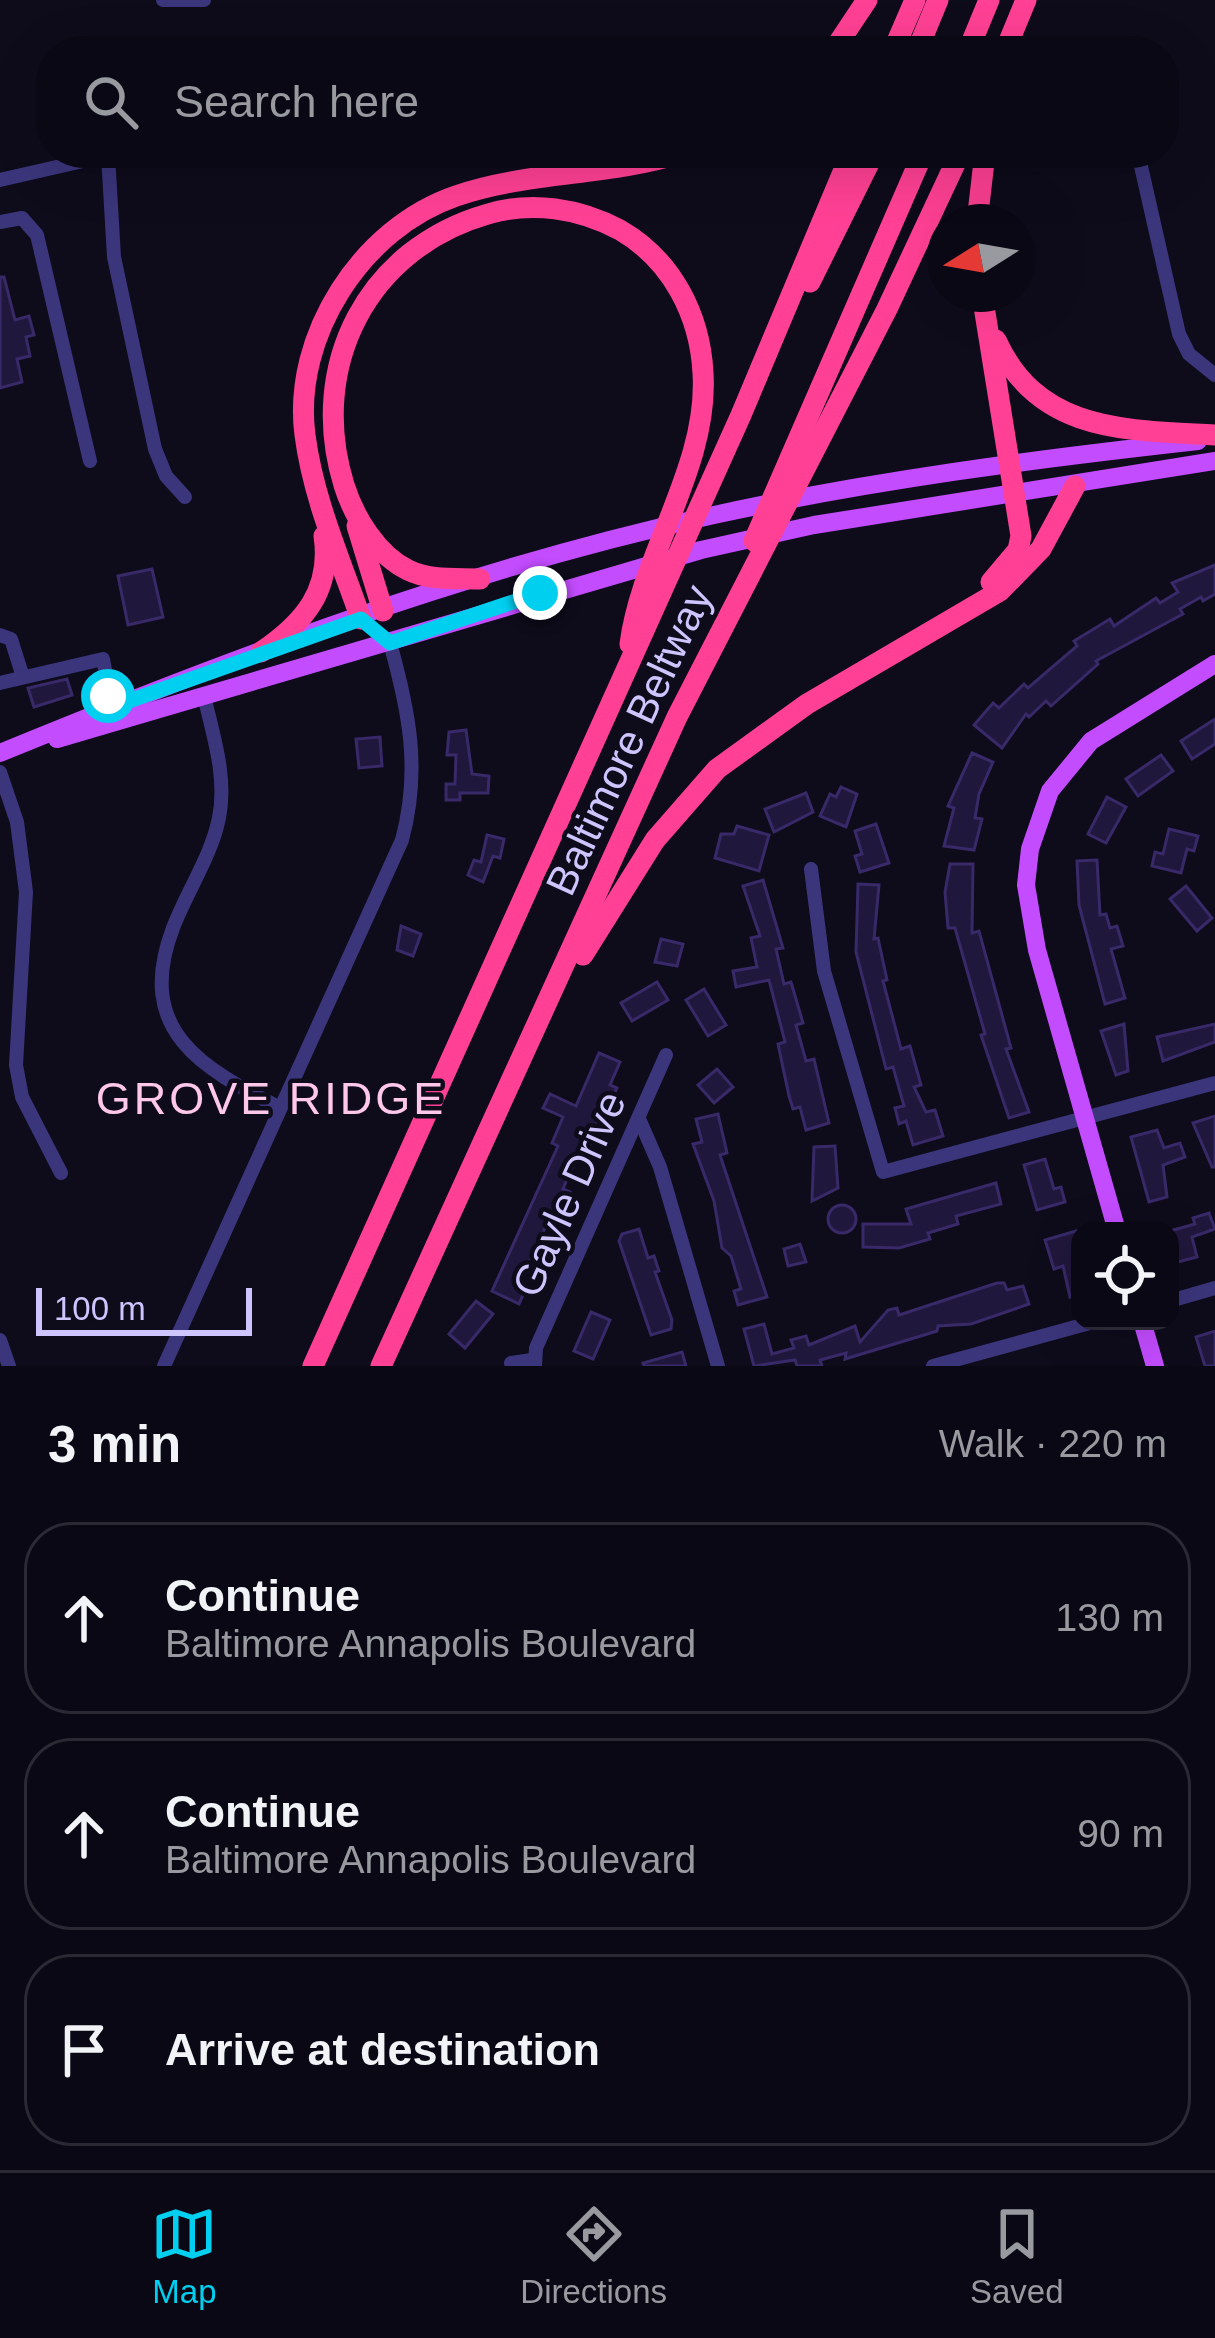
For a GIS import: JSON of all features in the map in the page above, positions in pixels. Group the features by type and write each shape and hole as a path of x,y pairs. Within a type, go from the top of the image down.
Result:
{"highway":[{"path":"843,36 867,0"},
{"path":"899,36 915,0"},
{"path":"923,36 938,0"},
{"path":"974,36 989,0"},
{"path":"1011,36 1026,0"},
{"path":"1024,36 1037,0"},
{"path":"361,619 318,494 304,428 316,340 346,280 410,217 460,194 600,168"},
{"name":"Baltimore Beltway","path":"314,1366 741,415 844,168"},
{"path":"741,415 866,168"},
{"path":"677,717 916,168"},
{"name":"Baltimore Beltway","path":"381,1366 677,717 878,328 953,168"},
{"path":"979,204 983,168"},
{"path":"383,611 334,440 334,384 351,324 388,270 442,230 497,212 553,207 605,222 630,236 669,272 684,296 700,345 704,376 692,448 636,599 626,670"},
{"path":"935,627 992,581 1018,550 1015,493 985,312"},
{"path":"987,312 1023,384 1072,419 1124,430 1215,437"},
{"path":"528,1048 630,874 683,804 756,737 1000,591 1041,549 1075,486"},
{"path":"261,652 294,629 325,576 318,494"},
{"path":"350,502 375,542 410,572 480,579"}],"main road":[{"path":"0,753 261,652 480,579 629,536 831,491 1215,437"},
{"path":"0,753 205,700 613,573 814,525 1215,461"},
{"path":"383,611 390,643"},
{"path":"361,619 390,643"},
{"path":"1114,1222 1030,916 1027,885 1033,836 1050,791 1091,741 1215,664"},
{"path":"1145,1330 1155,1366"}],"street":[{"path":"163,0 204,0"},
{"path":"0,179 50,168"},
{"path":"113,168 114,257 154,449 166,476 185,497"},
{"path":"1141,168 1179,334 1189,354 1215,375"},
{"path":"0,222 22,218 38,235 90,461"},
{"path":"0,635 11,639 23,677"},
{"path":"164,1366 402,840 411,806 413,742 390,643"},
{"path":"0,683 104,659 112,707"},
{"path":"205,700 219,760 220,814 173,929 164,992 179,1039 192,1058 280,1108"},
{"path":"0,772 17,822 26,892 16,1065 28,1112 61,1173"},
{"path":"811,869 824,971 883,1172 1215,1083"},
{"name":"Gayle Drive","path":"511,1363 533,1363 666,1055"},
{"path":"640,1121 660,1168 718,1366"},
{"path":"1179,1298 1215,1288"},
{"path":"933,1366 1071,1328"},
{"path":"0,1340 9,1366"}],"building":[{"path":"0,277 4,277 15,320 29,316 34,335 26,337 30,356 17,359 22,382 0,388"},
{"path":"1215,565 1215,594 1203,601 1201,597 1180,609 1183,614 1096,661 1051,706 1046,701 1029,717 1026,714 1002,748 974,725 993,703 999,708 1024,684 1028,688 1077,646 1074,641 1110,619 1114,626 1156,598 1160,603 1178,592 1172,583"},
{"path":"152,569 163,617 128,625 118,576"},
{"path":"67,679 72,695 34,707 28,688"},
{"path":"1215,719 1215,744 1192,759 1181,741"},
{"path":"466,730 472,774 489,776 488,793 460,793 460,800 446,800 446,784 455,784 456,755 447,755 449,732"},
{"path":"380,737 382,766 359,768 356,739"},
{"path":"972,753 993,762 979,794 975,818 982,819 974,850 944,846 954,808 948,806"},
{"path":"1161,755 1173,771 1138,796 1126,779"},
{"path":"841,787 857,794 846,827 820,816 830,794 836,797"},
{"path":"806,793 813,812 774,832 765,809"},
{"path":"1107,797 1126,807 1106,843 1088,834"},
{"path":"876,824 889,863 860,872 855,856 862,854 855,831"},
{"path":"737,826 769,835 759,871 715,858 721,834 734,834"},
{"path":"1169,829 1198,836 1194,851 1187,849 1181,873 1152,866 1155,852 1163,854"},
{"path":"487,835 504,839 500,858 493,856 483,882 468,875 474,860 481,862"},
{"path":"1097,860 1100,915 1106,914 1110,928 1117,926 1123,946 1111,949 1125,998 1105,1004 1079,905 1077,861"},
{"path":"950,864 973,864 972,933 979,931 1011,1048 1006,1049 1029,1112 1009,1118 981,1035 985,1034 955,928 948,928 945,892"},
{"path":"763,880 783,948 776,949 784,984 791,982 803,1023 796,1025 806,1061 814,1059 829,1123 806,1130 800,1107 793,1109 789,1096 778,1044 785,1042 769,980 736,987 733,971 757,967 751,938 760,936 743,886"},
{"path":"858,884 879,885 874,939 878,938 887,980 883,981 901,1049 910,1046 921,1085 914,1087 926,1112 935,1110 943,1136 913,1145 906,1121 899,1124 895,1108 904,1106 893,1067 886,1069 856,952"},
{"path":"1186,886 1212,918 1197,931 1170,899"},
{"path":"401,926 421,934 413,956 397,950"},
{"path":"661,939 683,944 677,966 655,962"},
{"path":"657,982 668,1000 632,1021 621,1003"},
{"path":"704,989 726,1025 708,1036 686,1000"},
{"path":"1124,1024 1128,1071 1116,1075 1101,1031"},
{"path":"1215,1024 1215,1042 1163,1061 1157,1037"},
{"path":"599,1053 620,1062 610,1085 617,1088 610,1103 604,1100 588,1151 577,1156 563,1189 570,1192 563,1207 556,1204 541,1237 547,1240 539,1256 533,1254 519,1284 526,1288 519,1304 492,1291 558,1146 552,1143 563,1117 543,1108 550,1094 576,1106"},
{"path":"717,1069 733,1087 714,1103 698,1085"},
{"path":"718,1114 727,1153 720,1155 767,1297 738,1305 734,1291 741,1289 731,1256 722,1248 714,1201 693,1144 702,1142 696,1119"},
{"path":"1215,1116 1215,1167 1212,1167 1193,1123"},
{"path":"1157,1130 1164,1148 1180,1143 1185,1157 1163,1165 1167,1197 1149,1202 1131,1137"},
{"path":"835,1146 838,1188 812,1201 814,1147"},
{"path":"1045,1159 1054,1189 1061,1187 1065,1202 1037,1210 1024,1165"},
{"path":"996,1183 1001,1204 956,1216 958,1224 928,1233 930,1239 899,1248 863,1247 863,1224 911,1224 906,1209"},
{"path":"842,1205 852,1209 856,1219 852,1229 842,1233 832,1229 828,1219 832,1209"},
{"path":"1209,1213 1215,1229 1192,1237 1197,1257 1179,1262 1179,1228 1195,1224 1193,1218"},
{"path":"639,1229 648,1258 654,1256 672,1320 671,1329 651,1335 619,1241 622,1234"},
{"path":"1071,1232 1071,1297 1063,1266 1054,1269 1045,1240"},
{"path":"800,1244 806,1262 788,1266 784,1249"},
{"path":"1004,1283 1007,1290 1023,1286 1029,1304 971,1324 938,1326 937,1331 845,1359 846,1353 820,1360 822,1366 797,1366 795,1360 754,1366 744,1329 764,1324 772,1354 794,1348 791,1340 806,1336 809,1345 855,1326 860,1342 888,1310 897,1308 899,1315"},
{"path":"476,1301 493,1314 465,1348 449,1334"},
{"path":"591,1312 610,1320 593,1359 574,1351"},
{"path":"1215,1331 1215,1366 1205,1366 1196,1337"},
{"path":"682,1352 686,1366 643,1363"}],"district":[{"name":"GROVE RIDGE","path":"271,1098"}],"route":[{"path":"108,696 112,707 361,619 390,643 540,593"}]}
